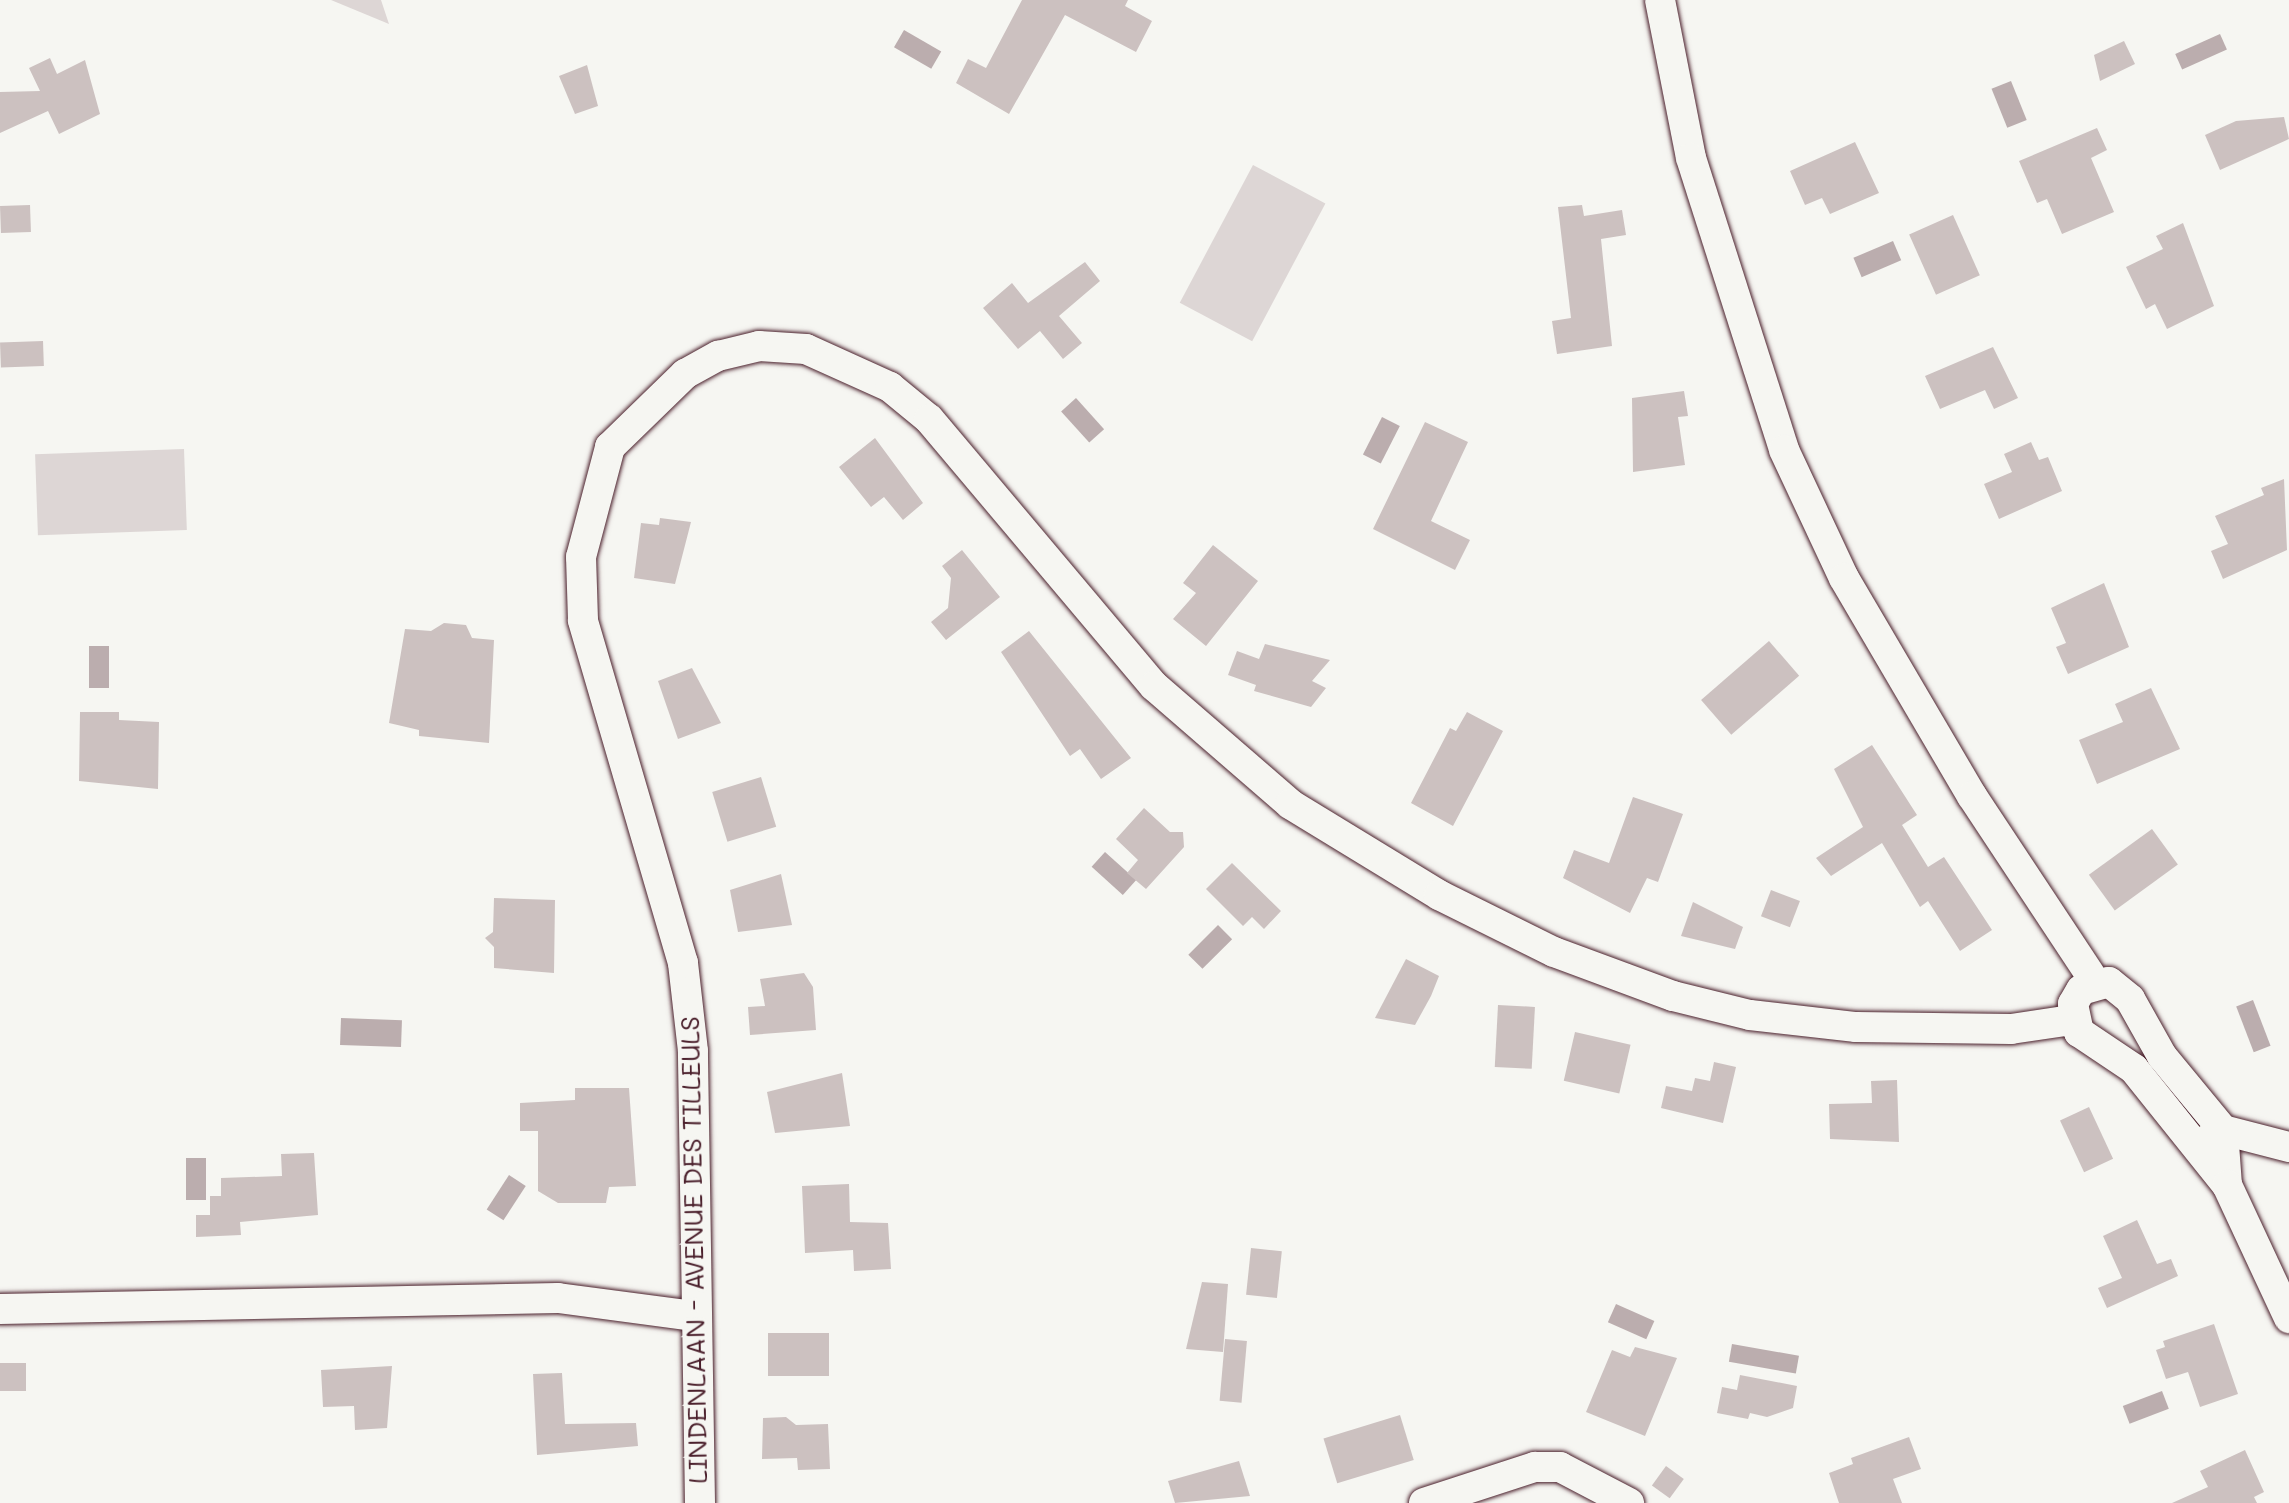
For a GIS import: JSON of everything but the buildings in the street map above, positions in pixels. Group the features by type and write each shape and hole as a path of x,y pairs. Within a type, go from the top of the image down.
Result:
{"street":[{"path":"1660,0 1691,158 1784,450 1844,578 1972,796 2095,982"},
{"name":"LINDENLAAN - AVENUE DES TILLEULS","path":"700,1503 693,1316 693,1051 683,963 587,634 581,557 610,447 685,374 718,356 759,346 806,349 890,387 929,419 1154,686 1290,804 1439,895 1554,952 1673,996 1750,1015 1856,1027 2011,1029 2072,1020"},
{"path":"2227,1185 2223,1130 2133,1012 2121,988 2095,982 2081,990 2072,1020 2079,1032 2103,1044 2134,1069 2227,1185 2289,1318"},
{"path":"2103,1044 2129,1027 2133,1012"},
{"path":"2223,1130 2289,1147"},
{"path":"2199,1150 2223,1130"},
{"path":"0,1309 558,1298 693,1316"},
{"path":"1424,1503 1535,1467 1560,1467 1629,1503"}],"shaded area":[{"path":"331,0 381,0 389,24"},
{"path":"904,30 941,52 931,69 894,47"},
{"path":"2220,34 2227,50 2182,69 2175,54"},
{"path":"2011,81 2027,120 2007,128 1992,89"},
{"path":"1253,165 1325,203 1252,341 1180,303"},
{"path":"1893,241 1901,260 1862,277 1853,258"},
{"path":"1076,398 1104,429 1089,443 1061,411"},
{"path":"1382,417 1400,426 1381,464 1363,454"},
{"path":"184,449 187,530 38,535 35,454"},
{"path":"89,646 109,646 109,688 89,688"},
{"path":"1105,852 1136,880 1123,895 1092,867"},
{"path":"1218,925 1232,939 1202,969 1188,955"},
{"path":"2253,1000 2271,1046 2254,1052 2236,1006"},
{"path":"341,1018 402,1020 401,1047 340,1045"},
{"path":"186,1158 206,1158 206,1200 186,1200"},
{"path":"509,1175 526,1186 503,1220 487,1209"},
{"path":"1616,1304 1654,1321 1646,1339 1608,1322"},
{"path":"1732,1344 1799,1356 1796,1374 1729,1362"},
{"path":"2162,1391 2169,1409 2130,1424 2123,1406"}]}
